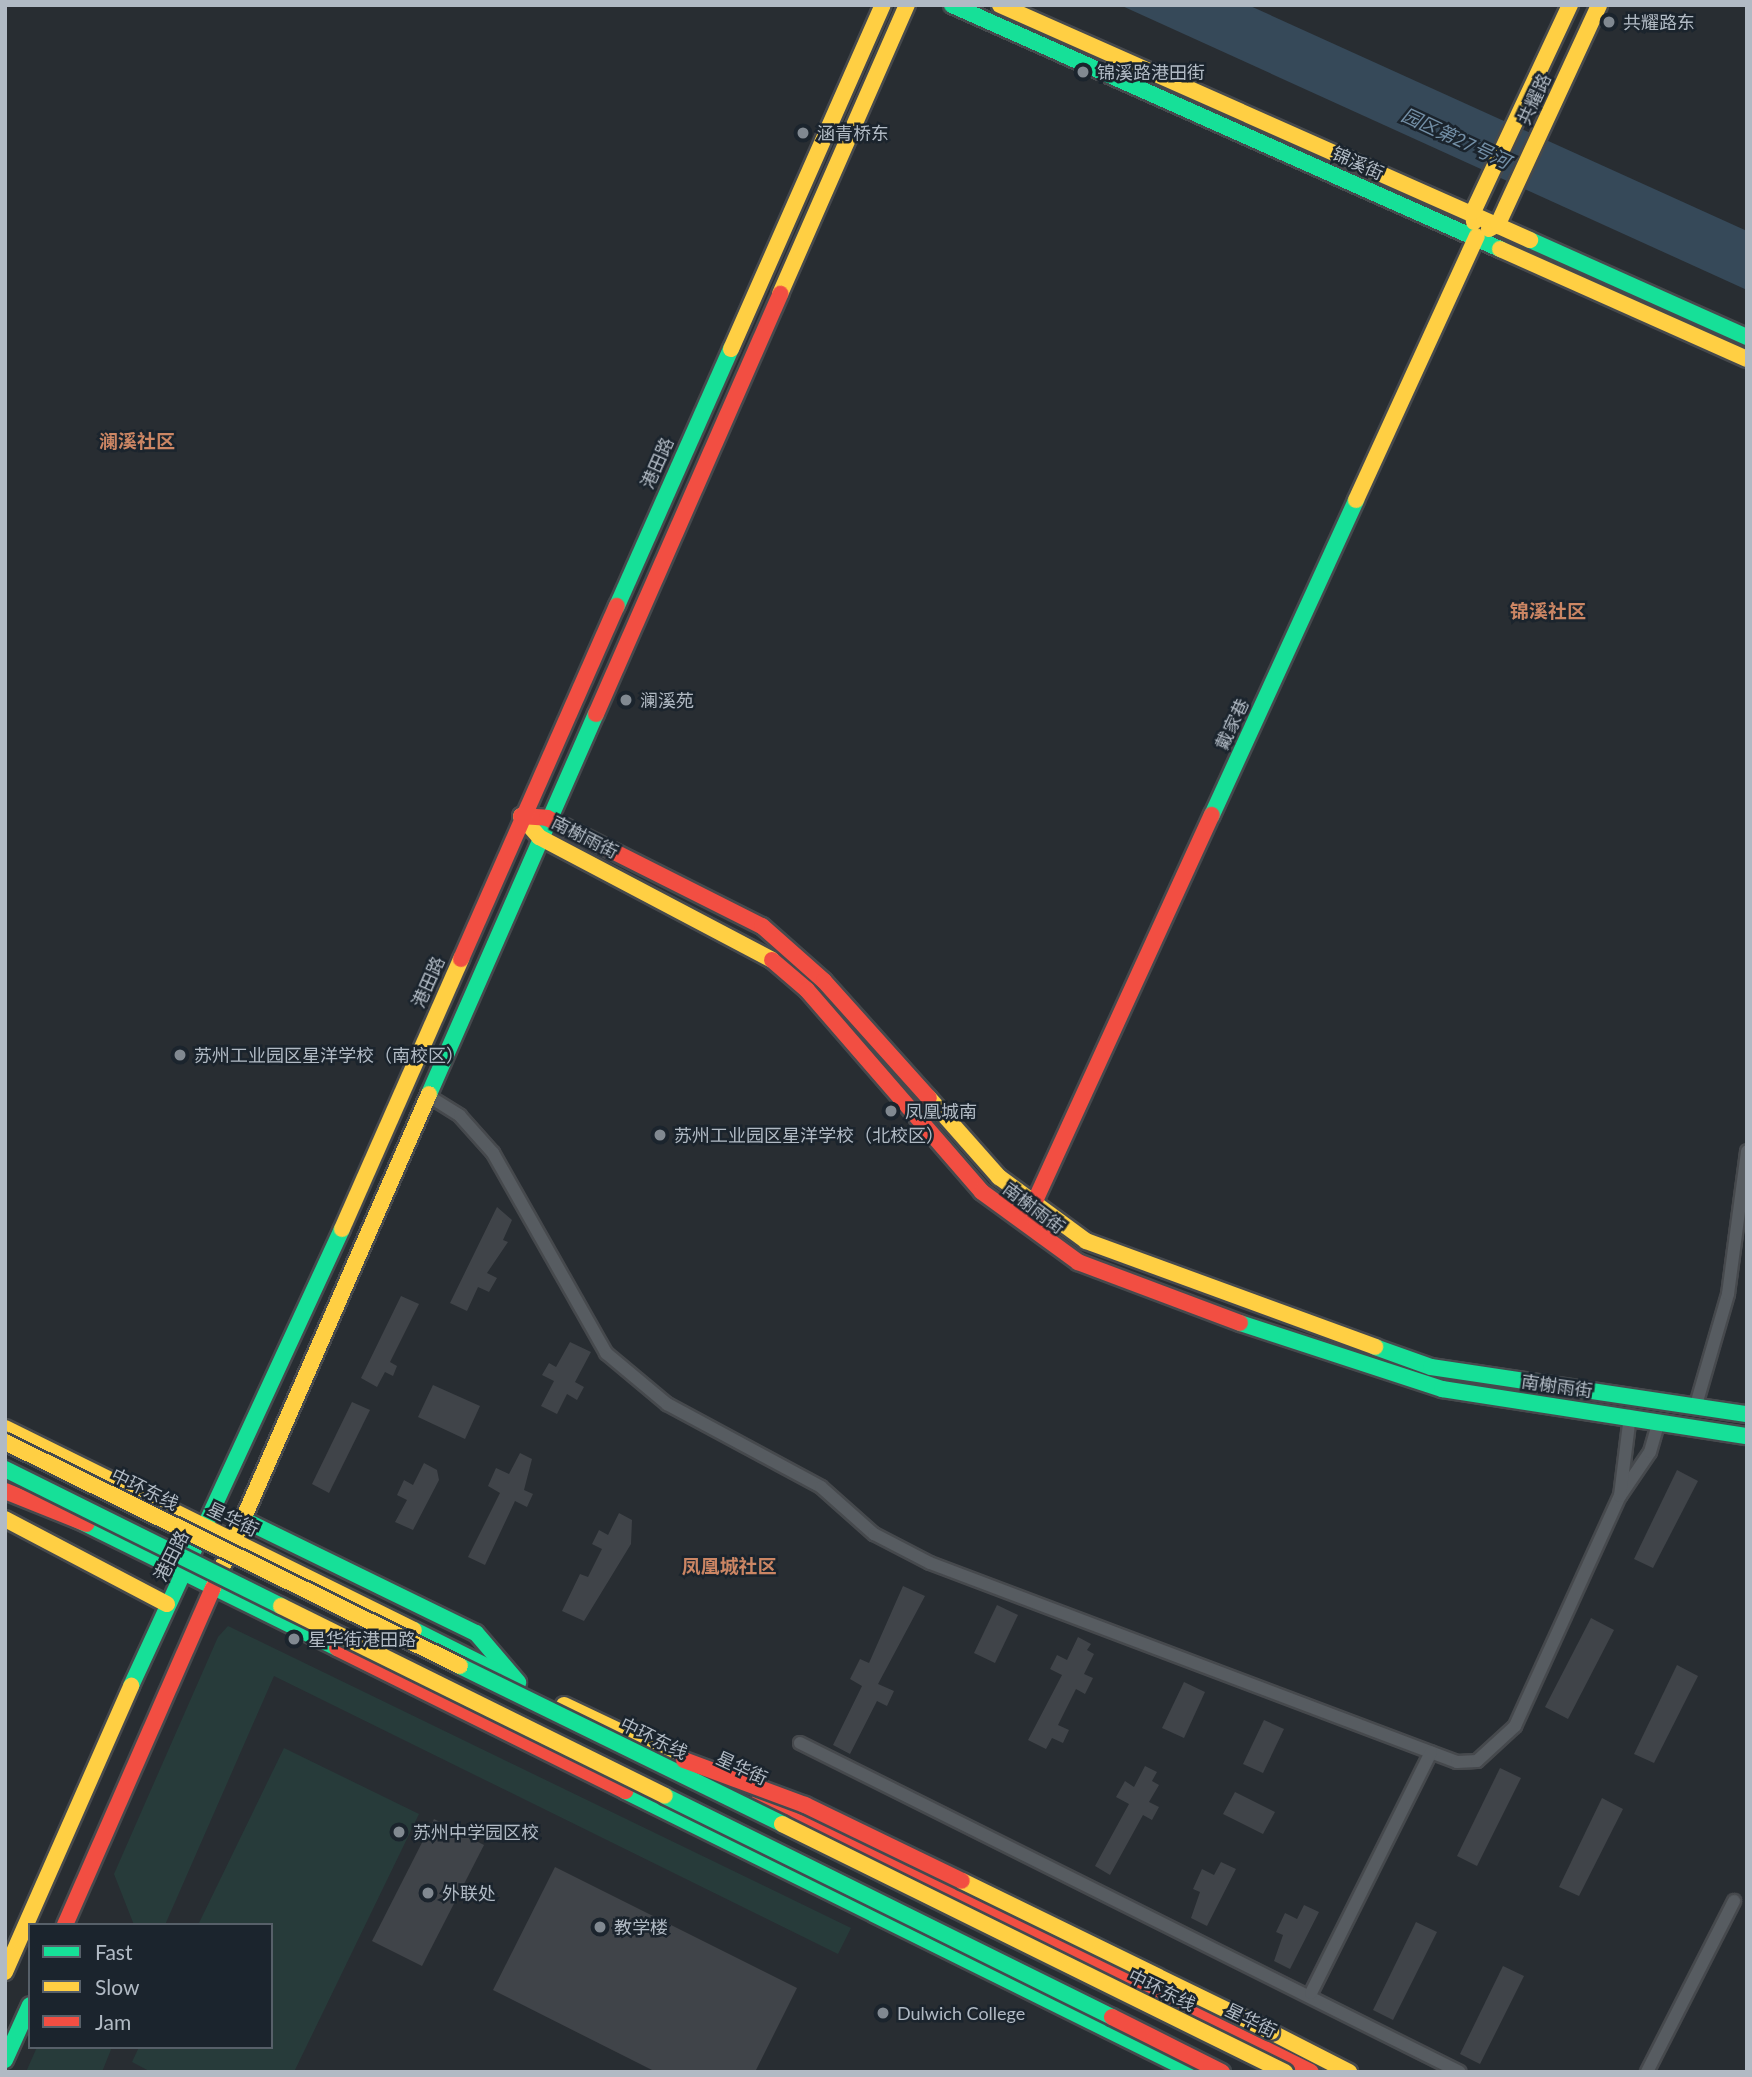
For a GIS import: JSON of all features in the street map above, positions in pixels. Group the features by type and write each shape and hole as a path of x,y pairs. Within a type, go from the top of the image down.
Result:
{"main road":[{"name":"港田路","path":"5,1972 167,1604 207,1528 883,5"},
{"path":"66,1923 547,818 907,5"},
{"name":"锦溪街","path":"952,5 1477,236 1747,359"},
{"name":"锦溪街","path":"1000,5 1473,212 1747,337"},
{"name":"共耀路","path":"1473,212 1570,5"},
{"name":"共耀路","path":"1498,224 1599,5"},
{"path":"1473,212 1477,236 1498,224"},
{"name":"戴家巷","path":"1022,1227 1477,236"},
{"name":"南榭雨街","path":"521,816 547,818 719,899 792,948 999,1177 1033,1206 1129,1261 1376,1351 1512,1381 1747,1414"},
{"name":"南榭雨街","path":"521,816 539,837 761,951 807,990 982,1192 1022,1227 1078,1262 1341,1361 1442,1389 1747,1436"},
{"path":"5,1427 101,1489"},
{"name":"星华街","path":"5,1427 1311,2072"},
{"name":"中环东线","path":"5,1442 565,1715 1284,2072"},
{"path":"5,1469 1223,2072"},
{"path":"5,1484 1193,2072"},
{"path":"5,1491 87,1524"},
{"path":"5,1519 167,1604"},
{"path":"242,1519 476,1633 502,1656 518,1682"},
{"path":"565,1715 805,1805 1349,2072"},
{"path":"5,2060 28,2009"}],"street":[{"path":"427,1095 460,1116 493,1153 606,1353 667,1404 821,1488 874,1534 930,1563 1431,1752 1477,1761 1515,1726 1620,1496 1650,1452 1659,1421"},
{"path":"1696,1405 1728,1294 1747,1151"},
{"path":"1620,1496 1630,1416"},
{"path":"800,1743 1311,1993 1460,2072"},
{"path":"1311,1993 1431,1752"},
{"path":"1647,2072 1734,1901"}],"green space":[{"path":"228,1626 851,1928 838,1954 274,1676 166,1923 133,1923 114,1874 218,1637"},
{"path":"284,1748 419,1814 294,2072 151,2072 132,2062 138,2049 273,2049 273,1923 199,1923"},
{"path":"36,2049 111,2049 102,2072 26,2072"}],"water":[{"name":"园区第27号河","path":"1120,5 1248,5 1747,231 1747,290"}],"building":[{"path":"497,1207 512,1220 503,1240 508,1242 487,1273 497,1278 489,1292 478,1287 467,1311 450,1303"},
{"path":"401,1296 419,1304 390,1362 397,1366 393,1376 385,1372 377,1387 361,1378"},
{"path":"570,1342 591,1352 575,1382 584,1387 577,1400 567,1394 557,1414 541,1406 554,1381 542,1375 549,1363 556,1367"},
{"path":"433,1385 480,1406 465,1439 418,1417"},
{"path":"352,1402 370,1410 329,1493 312,1484"},
{"path":"520,1453 532,1459 524,1490 533,1494 527,1507 515,1501 485,1565 468,1557 500,1493 488,1486 496,1468 509,1474"},
{"path":"424,1463 437,1470 439,1480 413,1530 395,1522 407,1500 397,1495 404,1480 413,1485"},
{"path":"1677,1470 1698,1481 1653,1568 1634,1559"},
{"path":"619,1513 632,1520 631,1544 584,1621 562,1611 580,1574 588,1577 602,1549 592,1544 599,1530 608,1535"},
{"path":"903,1586 925,1596 878,1684 894,1691 887,1706 877,1701 850,1754 833,1745 862,1686 850,1679 860,1659 869,1663"},
{"path":"997,1605 1018,1615 995,1663 974,1653"},
{"path":"1591,1618 1614,1630 1568,1719 1545,1707"},
{"path":"1078,1637 1091,1644 1087,1650 1094,1654 1084,1674 1093,1678 1085,1694 1076,1689 1058,1725 1069,1730 1063,1743 1052,1738 1046,1749 1028,1740 1062,1675 1050,1669 1057,1655 1067,1660"},
{"path":"1677,1665 1698,1676 1654,1763 1634,1754"},
{"path":"1184,1682 1205,1692 1184,1738 1162,1728"},
{"path":"1264,1720 1284,1729 1263,1773 1243,1764"},
{"path":"1145,1766 1157,1772 1152,1781 1159,1785 1149,1802 1159,1807 1152,1820 1143,1815 1110,1875 1095,1866 1129,1804 1116,1797 1125,1781 1134,1787"},
{"path":"1500,1768 1521,1778 1477,1866 1457,1856"},
{"path":"1235,1792 1275,1812 1263,1834 1223,1814"},
{"path":"1602,1798 1623,1809 1579,1896 1559,1887"},
{"name":"外联处","path":"434,1819 484,1845 422,1966 372,1941"},
{"path":"1221,1862 1236,1869 1207,1926 1191,1918 1200,1892 1193,1889 1202,1869 1214,1875"},
{"name":"教学楼","path":"555,1867 797,1988 755,2072 656,2072 493,1990"},
{"path":"1304,1905 1319,1912 1290,1969 1274,1961 1283,1935 1276,1932 1285,1913 1297,1919"},
{"path":"1416,1922 1437,1932 1393,2020 1373,2010"},
{"path":"1503,1966 1524,1976 1480,2064 1460,2054"}],"traffic: fast":[{"path":"952,5 1500,249"},
{"path":"1530,240 1747,337"},
{"path":"617,606 731,349"},
{"path":"1212,815 1356,500"},
{"path":"429,1094 596,714"},
{"path":"131,1686 342,1229"},
{"path":"1240,1323 1442,1389 1747,1436"},
{"path":"1375,1347 1431,1367 1747,1414"},
{"path":"5,1469 281,1606"},
{"path":"74,1518 337,1648"},
{"path":"242,1519 476,1633 518,1682"},
{"path":"414,1630 494,1670"},
{"path":"460,1666 782,1824"},
{"path":"625,1791 1193,2072"},
{"path":"665,1796 1112,2017"},
{"path":"5,2060 28,2009"}],"traffic: slow":[{"path":"731,349 883,5"},
{"path":"780,294 907,5"},
{"path":"1000,5 1530,240"},
{"path":"1474,222 1473,212 1570,5"},
{"path":"1489,229 1498,224 1599,5"},
{"path":"1356,500 1477,236"},
{"path":"1500,249 1747,359"},
{"path":"521,816 539,837 772,960"},
{"path":"342,1229 461,959"},
{"path":"213,1588 429,1094"},
{"path":"929,1098 999,1177 1086,1241 1375,1347"},
{"path":"5,1428 414,1630"},
{"path":"5,1442 460,1666"},
{"path":"5,1519 167,1604"},
{"path":"281,1606 665,1796"},
{"path":"5,1972 131,1686"},
{"path":"564,1705 695,1767"},
{"path":"782,1824 1285,2072"},
{"path":"962,1881 1271,2032"},
{"path":"1271,2032 1349,2072"}],"traffic: jam":[{"path":"596,714 780,294"},
{"path":"461,959 617,606"},
{"path":"1029,1214 1212,815"},
{"path":"521,816 547,818 762,926 824,981 929,1098"},
{"path":"772,960 807,990 982,1192 1078,1262 1240,1323"},
{"path":"5,1491 87,1524"},
{"path":"66,1923 213,1588"},
{"path":"337,1648 625,1791"},
{"path":"684,1760 805,1805 962,1881"},
{"path":"760,1798 1311,2072"},
{"path":"1112,2017 1222,2072"}],"place":[{"name":"共耀路东","path":"1609,22"},
{"name":"锦溪路港田街","path":"1083,72"},
{"name":"涵青桥东","path":"803,133"},
{"name":"澜溪苑","path":"626,700"},
{"name":"苏州工业园区星洋学校（南校区）","path":"180,1055"},
{"name":"凤凰城南","path":"891,1111"},
{"name":"苏州工业园区星洋学校（北校区）","path":"660,1135"},
{"name":"星华街港田路","path":"294,1639"},
{"name":"苏州中学园区校","path":"399,1832"},
{"name":"外联处","path":"428,1893"},
{"name":"教学楼","path":"600,1927"},
{"name":"Dulwich College","path":"883,2013"}],"district":[{"name":"澜溪社区","path":"137,441"},
{"name":"锦溪社区","path":"1548,611"},
{"name":"凤凰城社区","path":"729,1566"}]}
